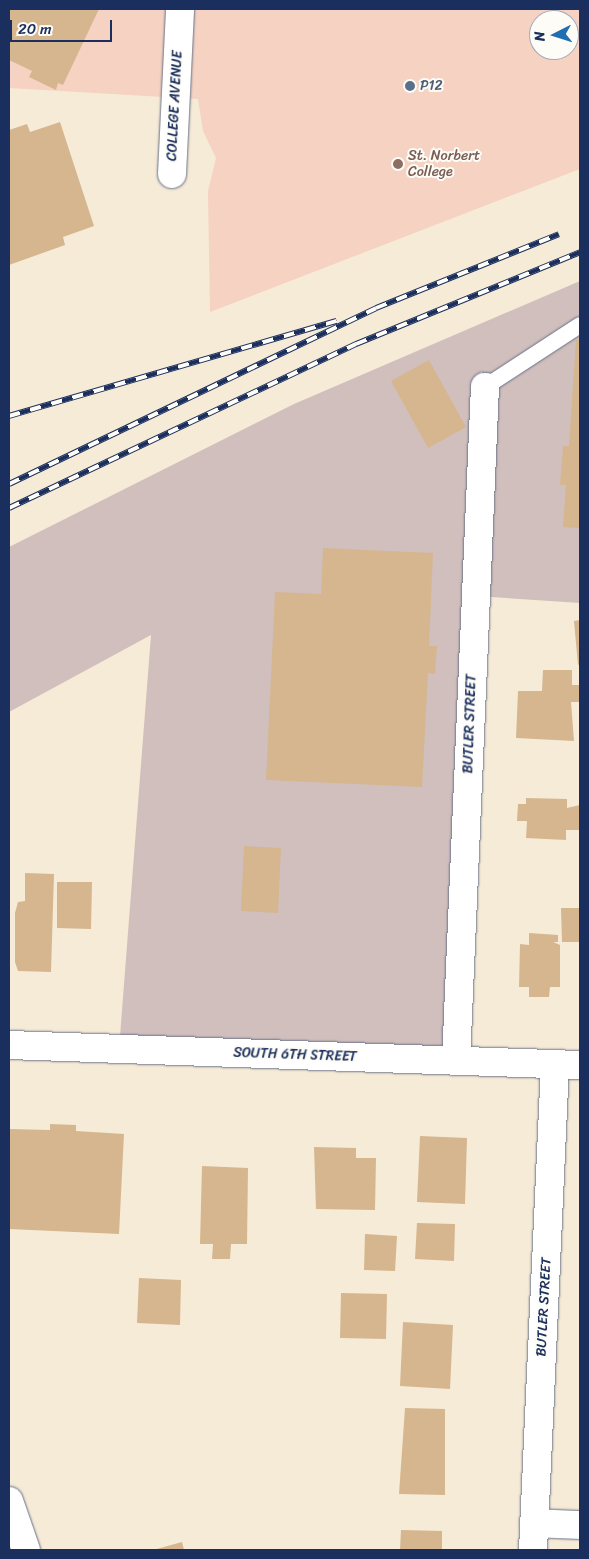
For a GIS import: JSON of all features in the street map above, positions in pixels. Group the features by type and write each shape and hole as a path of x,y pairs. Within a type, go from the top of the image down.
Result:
{"street":[{"name":"COLLEGE AVENUE","path":"172,174 180,9"},
{"name":"BUTLER STREET","path":"456,1061 484,386"},
{"name":"SOUTH 6TH STREET","path":"9,1045 567,1065"},
{"name":"BUTLER STREET","path":"533,1550 567,1065"},
{"path":"9,1501 26,1550"},
{"path":"534,1523 580,1525"}],"lane":[{"path":"484,386 580,325"}],"shaded area":[{"name":"St. Norbert College","path":"9,9 580,9 580,169 210,312 208,191 216,158 203,131 198,99 9,88"},
{"path":"580,281 580,603 476,596 456,1061 119,1049 151,635 9,712 9,547 294,404"}],"building":[{"path":"9,9 99,9 63,85 58,83 56,90 29,77 32,71 9,60"},
{"path":"60,122 94,226 63,237 65,245 9,265 9,130 27,124 30,132"},
{"path":"576,340 580,340 580,528 563,527 566,485 560,485 563,446 569,446"},
{"path":"429,360 466,427 428,448 391,381"},
{"path":"323,548 433,553 429,646 437,646 435,674 428,673 422,787 266,780 275,592 321,594"},
{"path":"580,620 580,664 578,665 574,621"},
{"path":"543,670 572,670 572,685 580,685 580,702 571,702 574,741 516,738 518,691 542,691"},
{"path":"526,798 567,799 567,808 580,805 580,830 566,830 566,840 526,838 527,821 517,821 518,804 526,804"},
{"path":"244,846 281,848 278,913 241,911"},
{"path":"25,873 54,874 51,972 18,971 15,962 15,913 18,902 25,901"},
{"path":"57,882 92,882 91,929 57,928"},
{"path":"561,908 580,908 580,942 562,942"},
{"path":"529,933 558,935 558,942 553,942 560,945 560,987 550,987 549,997 529,997 529,987 519,987 520,944 529,945"},
{"path":"50,1124 76,1125 76,1131 124,1134 119,1234 9,1229 9,1129 50,1130"},
{"path":"420,1136 467,1138 465,1204 417,1202"},
{"path":"314,1147 356,1148 356,1158 376,1158 375,1210 316,1209"},
{"path":"202,1166 248,1168 247,1244 231,1244 230,1259 212,1259 213,1244 200,1244"},
{"path":"417,1223 455,1224 454,1261 415,1259"},
{"path":"365,1234 397,1236 395,1271 364,1270"},
{"path":"139,1278 181,1280 180,1325 137,1323"},
{"path":"341,1293 387,1294 386,1339 340,1338"},
{"path":"403,1322 453,1325 450,1389 400,1386"},
{"path":"405,1408 445,1409 445,1495 399,1494"},
{"path":"401,1530 442,1531 442,1550 400,1550"},
{"path":"182,1542 184,1550 153,1550"}],"railway":[{"path":"9,484 376,308 559,234"},
{"path":"9,508 356,344 580,252"},
{"path":"9,416 336,321"}],"place":[{"name":"P12","path":"410,86"},
{"name":"St. Norbert College","path":"398,164"}]}
